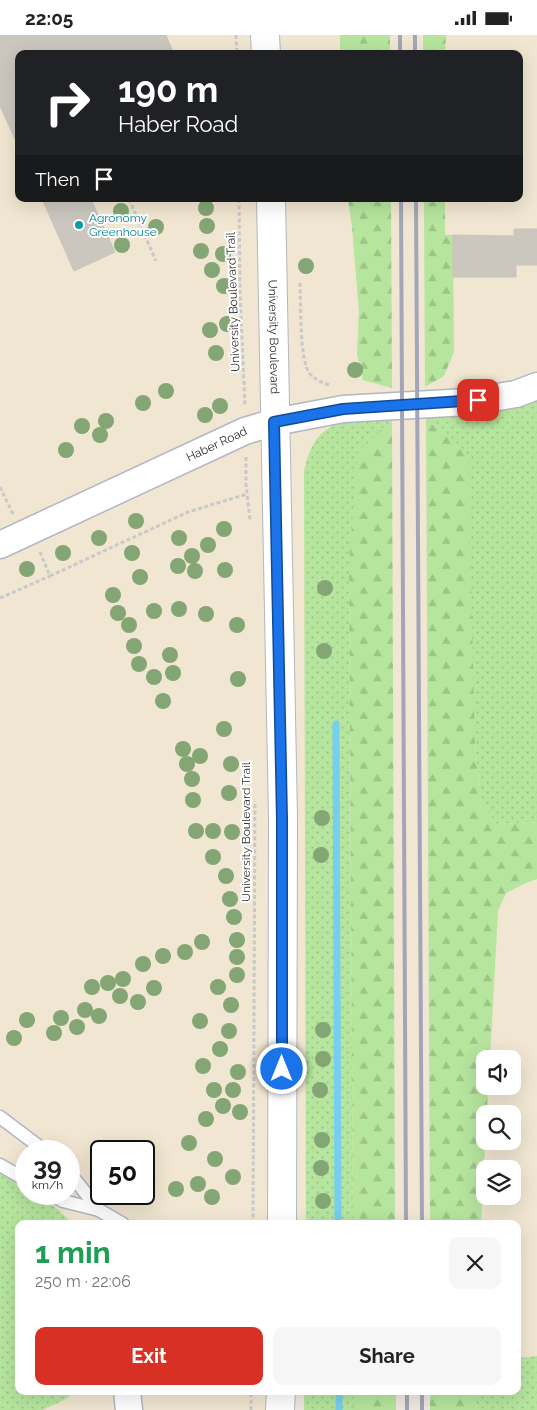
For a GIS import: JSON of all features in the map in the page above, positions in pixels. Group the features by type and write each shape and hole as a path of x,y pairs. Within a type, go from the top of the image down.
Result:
{"main road":[{"path":"265,35 266,50"},
{"name":"University Boulevard","path":"271,202 282,819 282,1220"},
{"path":"280,1410 281,1395"}],"street":[{"name":"Haber Road","path":"0,545 245,431 274,422 343,409 490,399 516,394 537,386"},
{"path":"127,1395 129,1410"}],"lane":[{"path":"0,1117 30,1140"},
{"path":"0,1165 15,1174"},
{"path":"80,1186 99,1210"},
{"path":"79,1205 99,1210 116,1220"}],"path":[{"path":"236,35 236,50"},
{"path":"130,202 156,261"},
{"name":"University Boulevard Trail","path":"239,202 240,293 245,405"},
{"path":"300,274 303,353 308,370 320,382 334,387"},
{"path":"302,370 308,370"},
{"path":"246,485 250,524"},
{"path":"0,487 16,521"},
{"path":"0,598 188,512 247,494"},
{"path":"39,551 50,576"},
{"name":"University Boulevard Trail","path":"253,1220 255,794"},
{"path":"251,1395 251,1410"}],"shaded area":[{"path":"0,35 537,35 537,1356 521,1358 521,1220 15,1220 15,1395 281,1395 280,1410 0,1410"}],"green space":[{"path":"340,35 390,35 390,50 340,50"},
{"path":"423,35 446,35 445,50 423,50"},
{"path":"348,202 391,202 392,388 363,380 357,354 359,312"},
{"path":"424,202 445,202 445,235 453,235 454,352 444,376 425,387"},
{"path":"537,398 537,822 496,824 482,804 446,432 426,421 426,416"},
{"path":"393,418 392,421 378,432 349,563 353,1220 306,1220 304,472 309,454 316,440 325,431 335,425 361,420"},
{"path":"392,421 395,1220 353,1220 349,563 358,451"},
{"path":"426,421 446,432 468,458 475,747 482,804 497,824 537,822 537,879 506,893 498,911 490,1050 476,1050 476,1095 488,1095 487,1105 476,1105 476,1150 485,1150 484,1160 476,1160 476,1205 482,1205 481,1220 430,1220"},
{"path":"0,1172 15,1182 15,1205 53,1205 68,1220 15,1220 15,1395 71,1395 42,1410 0,1410"},
{"path":"537,1356 537,1410 430,1410 430,1395 521,1395 521,1358"},
{"path":"304,1395 353,1395 353,1410 304,1410"},
{"path":"353,1395 396,1395 396,1410 353,1410"},
{"path":"430,1395 473,1395 473,1410 430,1410"}],"building":[{"path":"0,35 166,35 172,50 15,50 15,139 0,106"},
{"name":"Agronomy Greenhouse","path":"43,202 92,202 115,252 74,271"},
{"path":"514,229 537,229 537,265 516,265 516,277 453,277 453,235 514,236"}],"waterway":[{"path":"336,724 338,1220"},
{"path":"339,1395 339,1410"}],"railway":[{"path":"400,35 400,50"},
{"path":"415,35 415,50"},
{"path":"401,202 406,1220"},
{"path":"416,202 422,1220"},
{"path":"407,1395 407,1410"},
{"path":"422,1395 422,1410"}],"place":[{"name":"Agronomy Greenhouse","path":"79,225"}],"route":[{"path":"282,1069 282,819 274,422 343,409 478,400"}]}
